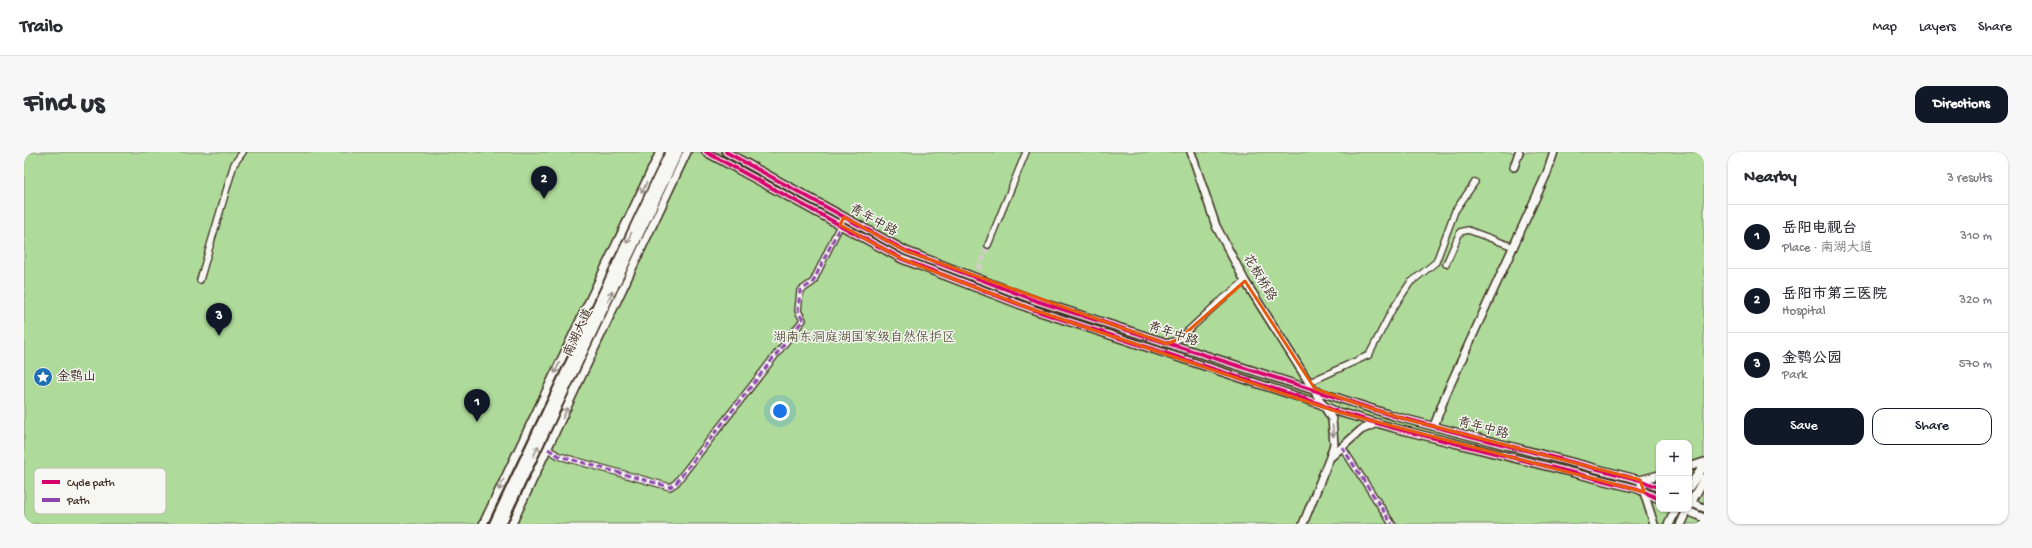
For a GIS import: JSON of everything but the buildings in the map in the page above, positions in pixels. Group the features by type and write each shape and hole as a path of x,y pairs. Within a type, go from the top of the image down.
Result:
{"main road":[{"path":"483,524 660,152"},
{"name":"南湖大道","path":"494,524 670,152"},
{"name":"南湖大道","path":"501,524 678,152"},
{"path":"512,524 687,152"},
{"name":"青年中路","path":"706,152 902,259 1027,307 1377,423 1644,492 1656,498"},
{"name":"青年中路","path":"726,152 906,251 1037,301 1167,344 1315,389 1394,416 1640,480 1656,487"},
{"name":"花板桥路","path":"1191,152 1216,226 1245,281 1315,389 1332,419 1334,444 1303,524"},
{"path":"1514,167 1519,152"},
{"path":"1434,426 1446,394 1547,173 1554,152"},
{"path":"1330,457 1361,430 1377,423"},
{"path":"1692,465 1704,462"},
{"path":"1692,483 1704,466"},
{"path":"1654,524 1640,480 1656,476"},
{"path":"1692,499 1704,479"},
{"path":"1692,506 1704,508"},
{"path":"1692,509 1704,518"},
{"path":"1669,524 1675,512"},
{"path":"1681,524 1686,512"}],"street":[{"path":"200,280 234,164 243,152"},
{"path":"988,245 1026,152"},
{"path":"1310,382 1369,355 1392,310 1410,283 1436,262 1455,211 1475,182"},
{"path":"548,449 559,456 670,487 676,482 803,320 798,311 800,291 813,282 844,217"},
{"path":"1446,264 1460,232 1468,230 1514,247"},
{"path":"1167,344 1180,339 1218,302 1245,281"},
{"path":"1342,447 1392,524"}],"highlighted area":[{"path":"844,217 906,251 1167,344 1179,339 1245,281 1315,389 1394,416 1640,480 1644,492 1335,411 1034,310 902,259 840,225"}],"green space":[{"name":"湖南东洞庭湖国家级自然保护区","path":"24,152 1704,152 1704,524 24,524"}],"tunnel":[{"path":"975,277 988,245"}],"marked path":[{"path":"548,449 559,456 670,487 676,483 803,320 798,311 800,291 813,282 842,222"},
{"path":"1342,447 1392,524"}],"cycle path":[{"path":"706,152 902,259 1034,310 1320,404 1335,411 1394,428 1638,489 1656,498"},
{"path":"726,152 906,251 1037,301 1394,416 1640,480 1656,487"}],"place":[{"name":"岳阳市第三医院","path":"544,199"},
{"name":"金鹗公园","path":"219,336"},
{"name":"金鹗山","path":"43,377"},
{"name":"岳阳电视台","path":"477,422"}]}
